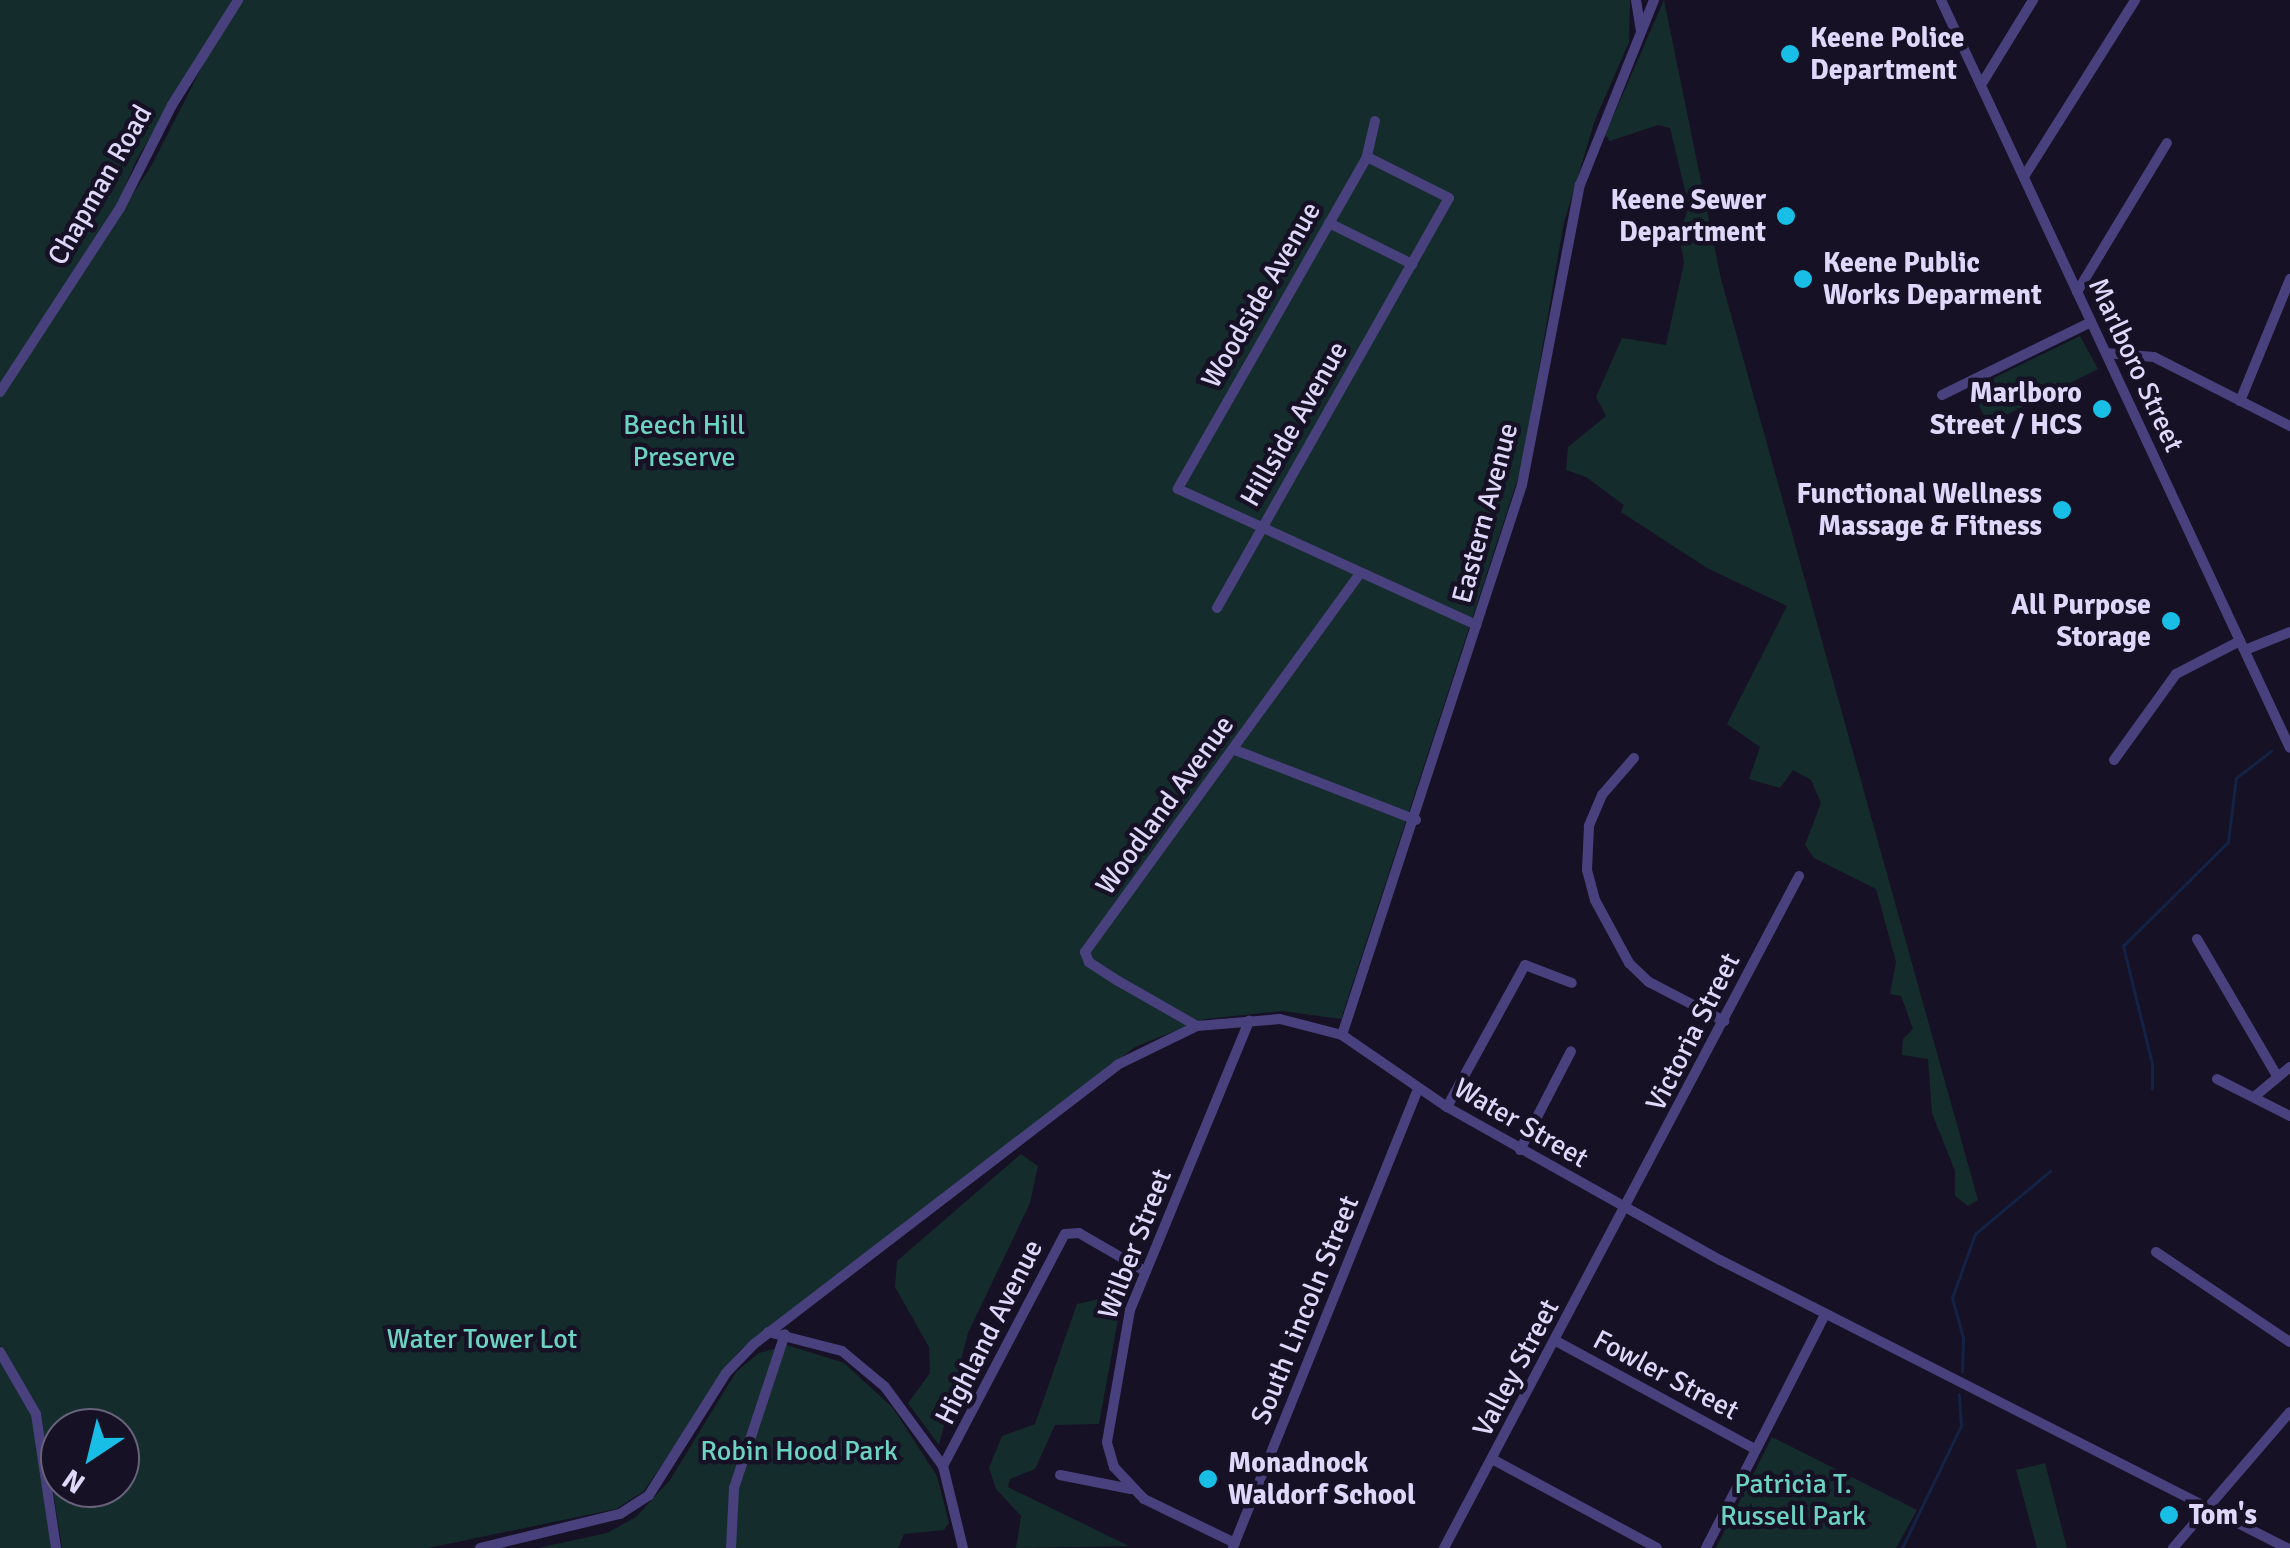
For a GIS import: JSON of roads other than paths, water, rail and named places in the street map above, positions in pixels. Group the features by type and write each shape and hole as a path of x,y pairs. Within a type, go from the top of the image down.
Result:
{"street":[{"name":"Chapman Road","path":"0,392 120,208 172,105 238,0"},
{"path":"1636,0 1642,32"},
{"name":"Eastern Avenue","path":"1342,1036 1416,820 1529,457 1580,184 1654,0"},
{"name":"Marlboro Street","path":"1942,0 2290,748"},
{"path":"1981,84 2033,0"},
{"path":"2025,175 2135,0"},
{"name":"Woodside Avenue","path":"1261,527 1178,488 1367,157 1375,121"},
{"path":"2078,292 2168,142"},
{"name":"Hillside Avenue","path":"1217,608 1450,198 1367,157"},
{"path":"1329,223 1412,264"},
{"path":"2240,400 2290,279"},
{"path":"1942,395 2091,322"},
{"path":"2106,354 2138,351 2290,426"},
{"path":"1261,527 1478,625"},
{"name":"Woodland Avenue","path":"1197,1026 1084,956 1360,572"},
{"path":"2114,760 2176,674 2242,646 2290,632"},
{"path":"1235,750 1416,820"},
{"path":"1634,758 1602,794 1589,826 1587,870 1595,900 1629,964 1724,1021"},
{"name":"Victoria Street","path":"1626,1209 1799,876"},
{"path":"2197,940 2277,1076"},
{"path":"1447,1107 1525,965 1572,982"},
{"name":"Water Street","path":"480,1548 620,1514 648,1495 726,1372 768,1332 1103,1074 1159,1039 1197,1026 1296,1020 1342,1036 1447,1107 1626,1209 2205,1506 2272,1545 2286,1548"},
{"name":"Wilber Street","path":"1131,1489 1109,1453 1108,1419 1144,1270 1248,1022"},
{"path":"1520,1150 1571,1051"},
{"path":"2254,1097 2290,1067"},
{"path":"2218,1078 2290,1116"},
{"name":"South Lincoln Street","path":"1234,1546 1418,1089"},
{"name":"Valley Street","path":"1444,1548 1626,1209"},
{"name":"Highland Avenue","path":"943,1466 1065,1234 1081,1234 1144,1270"},
{"path":"2156,1252 2290,1342"},
{"path":"1706,1548 1825,1314"},
{"path":"768,1332 826,1344 857,1360 912,1420 943,1466 963,1548"},
{"path":"731,1548 734,1488 784,1334"},
{"name":"Fowler Street","path":"1556,1341 1756,1448"},
{"path":"0,1352 36,1414 56,1548"},
{"path":"2173,1548 2205,1506 2290,1412"},
{"path":"1492,1459 1657,1548"},
{"path":"1060,1475 1131,1489 1234,1546"}],"waterway":[{"path":"2152,1089 2152,1064 2123,946 2228,842 2236,778 2271,751"},
{"path":"1962,1372 1963,1338 1952,1298 1975,1234 2050,1171"},
{"path":"1902,1548 1961,1426 1959,1395"}],"place":[{"name":"Keene Police Department","path":"1790,54"},
{"name":"Keene Sewer Department","path":"1786,216"},
{"name":"Keene Public Works Deparment","path":"1803,279"},
{"name":"Marlboro Street / HCS","path":"2102,409"},
{"name":"Functional Wellness Massage & Fitness","path":"2062,510"},
{"name":"All Purpose Storage","path":"2171,621"},
{"name":"Monadnock Waldorf School","path":"1208,1479"},
{"name":"Tom's","path":"2169,1515"}],"park label":[{"name":"Beech Hill Preserve","path":"684,441"},
{"name":"Water Tower Lot","path":"482,1339"},
{"name":"Robin Hood Park","path":"799,1451"},
{"name":"Patricia T. Russell Park","path":"1793,1500"}]}
